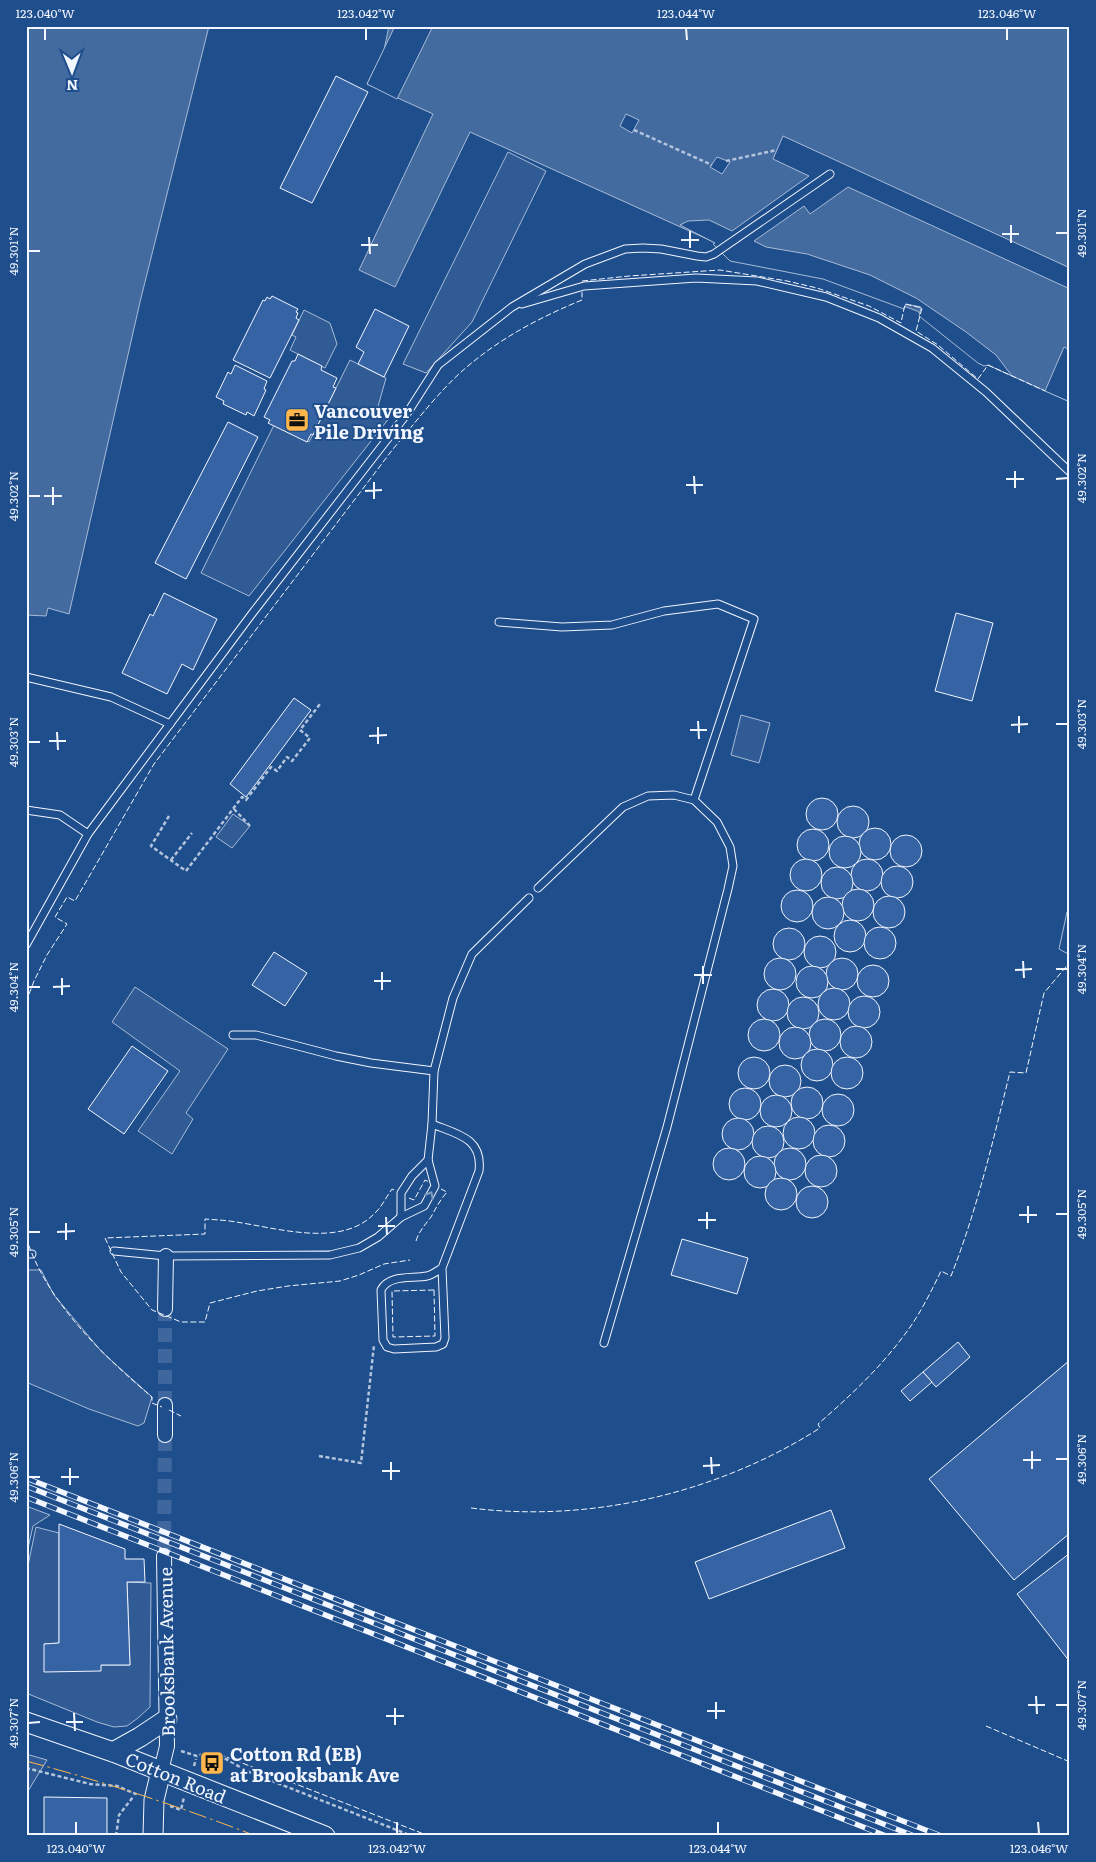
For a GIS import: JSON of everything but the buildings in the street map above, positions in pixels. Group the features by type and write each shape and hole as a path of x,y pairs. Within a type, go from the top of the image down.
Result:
{"main road":[{"path":"113,1752 167,1719"},
{"name":"Cotton Road","path":"26,1722 113,1752 325,1836"},
{"name":"Brooksbank Avenue","path":"153,1836 154,1800 162,1771"}],"street":[{"path":"165,1310 166,1256"},
{"path":"164,1405 165,1435"},
{"name":"Brooksbank Avenue","path":"162,1771 167,1746 164,1556"}],"lane":[{"path":"26,945 88,834 250,615 406,415 438,365 512,307 584,264 625,249 661,248 706,257 714,254 830,174"},
{"path":"512,307 584,286 696,278 757,281 826,297 879,318 932,348 986,392 1070,472"},
{"path":"499,622 562,627 612,625 664,611 718,604 754,619 694,800"},
{"path":"26,677 112,697 170,724"},
{"path":"538,888 623,807 648,796 674,795 694,800 717,822 730,847 733,866 667,1127 604,1343"},
{"path":"26,810 60,815 88,834"},
{"path":"114,1251 166,1256 330,1255 359,1248 378,1237 400,1217 424,1206 435,1186 428,1160 432,1124 434,1071 453,998 472,954 529,898"},
{"path":"233,1035 256,1035 362,1061 434,1071"},
{"path":"432,1124 462,1136 475,1147 480,1158 479,1171 442,1268 445,1338 442,1344 436,1347 394,1349 387,1347 383,1340 381,1290 384,1283 393,1279 430,1276 442,1268"},
{"path":"400,1217 401,1193 412,1176 428,1160"}],"path":[{"path":"634,130 712,165"},
{"path":"726,161 777,150"},
{"path":"169,816 151,846 186,871 242,797 246,800 271,767 277,772 287,757 292,761 310,738 300,730 320,704"},
{"path":"233,809 250,826"},
{"path":"171,860 192,833"},
{"path":"319,1456 361,1462 374,1343"},
{"path":"187,1753 197,1756 203,1753 211,1754 244,1770 412,1836"},
{"path":"26,1768 90,1784 117,1786 136,1794"},
{"path":"116,1836 119,1814 133,1797"}],"shaded area":[{"path":"26,26 209,26 140,302 69,614 48,608 46,616 26,615"},
{"path":"389,26 1070,26 1070,402 979,361 917,311 823,276 716,243 470,132 395,287 359,270 433,114 367,84 384,50"},
{"path":"508,152 546,171 472,322 426,373 403,364"},
{"path":"304,310 330,323 337,344 325,368 290,350 296,337 292,335"},
{"path":"350,360 386,378 377,410 390,417 249,596 201,573 274,425 309,442"},
{"path":"741,715 770,723 759,763 731,755"},
{"path":"233,814 250,826 232,848 216,837"},
{"path":"135,987 228,1049 186,1113 193,1119 172,1154 138,1131 180,1071 112,1022"},
{"path":"26,1270 41,1270 54,1295 102,1352 152,1397 144,1423 138,1426 89,1409 26,1382"},
{"path":"26,1506 50,1515 33,1526 26,1557"},
{"path":"36,1527 59,1533 59,1643 44,1644 101,1665 130,1665 127,1582 151,1583 150,1707 127,1726 114,1727 97,1722 26,1693 26,1575"},
{"path":"26,1754 47,1760 28,1791 26,1798"}],"pier":[{"path":"395,26 433,26 397,99 367,84"},
{"path":"626,114 639,120 632,133 620,126"},
{"path":"783,136 1070,268 1070,289 848,187 810,214 804,206 754,241 766,247 807,254 870,275 916,298 996,355 1012,376 988,365 984,366 978,363 919,316 921,307 906,304 904,309 823,279 730,261 713,244 715,243 680,225 688,221 709,220 732,231 809,176 773,159"},
{"path":"717,157 730,162 722,174 710,167"},
{"path":"1064,347 1070,350 1070,402 1045,391"},
{"path":"1070,910 1070,955 1059,949 1067,912"}],"tunnel":[{"path":"165,1309 165,1405"},
{"path":"164,1556 165,1435"}],"railway":[{"path":"26,1478 941,1836"},
{"path":"26,1486 914,1836"},
{"path":"26,1497 886,1836"}],"fence":[{"path":"582,281 720,270 817,288 869,306 901,323 905,304 922,308 916,331 938,345 978,379 988,365 1045,391"},
{"path":"26,1002 47,955 67,924 55,917 67,897 75,901 154,764 393,449 443,390 475,360 518,331 582,300 582,292"},
{"path":"471,1508 516,1512 562,1511 652,1498 696,1486 739,1470 781,1451 820,1428 818,1424 862,1383 902,1338 928,1297 941,1271 951,1276 977,1201 1010,1072 1026,1073 1044,993 1070,962"},
{"path":"409,1198 414,1200 425,1180 429,1182"},
{"path":"394,1190 392,1189 374,1214 360,1224 344,1230 327,1233 289,1231 232,1221 205,1219 205,1234 105,1238 121,1272 152,1310 181,1322 205,1322 210,1303 257,1291 340,1281 384,1264 410,1260"},
{"path":"416,1241 420,1231 447,1192 441,1189"},
{"path":"26,1237 47,1283 61,1304 114,1364 152,1397 152,1403 162,1407"},
{"path":"434,1290 435,1336 393,1337 392,1291 434,1290"},
{"path":"169,1410 181,1416"},
{"path":"986,1726 1070,1762"},
{"path":"219,1754 429,1836"}],"power":[{"path":"26,1761 142,1795 256,1836"}],"place":[{"name":"Vancouver Pile Driving","path":"297,420"},
{"name":"Cotton Rd (EB) at Brooksbank Ave","path":"212,1763"}]}
